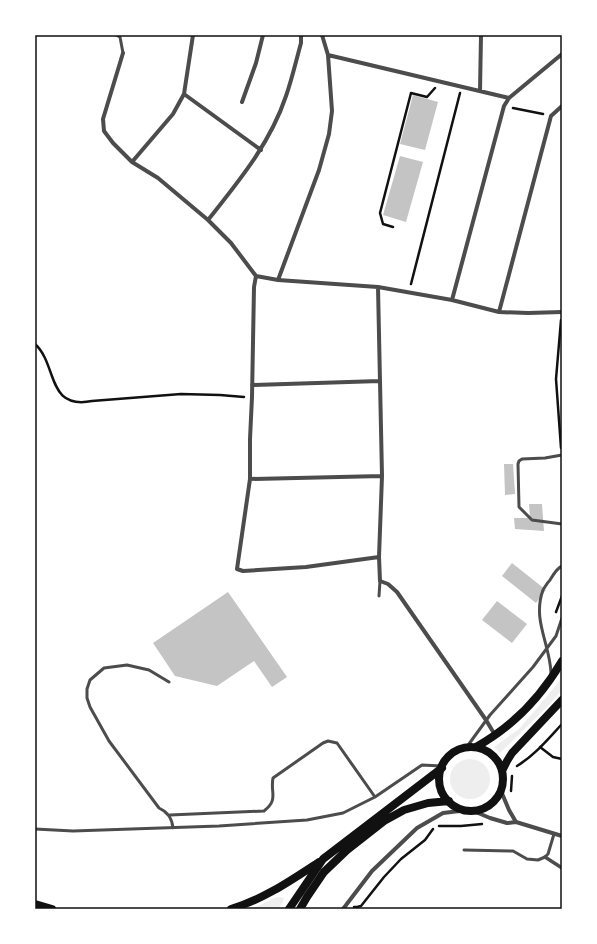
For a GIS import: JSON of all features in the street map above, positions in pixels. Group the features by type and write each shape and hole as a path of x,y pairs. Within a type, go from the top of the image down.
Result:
{"main road":[{"path":"476,747 508,726 536,698 552,678 562,661"},
{"path":"502,771 506,761 512,753 562,700"},
{"path":"476,747 485,750 498,762 502,771 503,781 501,791 497,798 486,807 478,810 469,810 458,807 449,801 443,794 440,784 442,767 448,757 456,751 466,748 476,747"},
{"path":"231,909 244,905 275,890 323,859 442,767"},
{"path":"300,909 324,872 347,850 384,821 404,810 428,803 449,801"},
{"path":"289,909 323,859"},
{"path":"35,904 52,909"}],"street":[{"path":"132,162 173,114 184,94 193,35"},
{"path":"242,102 256,63 263,35"},
{"path":"208,220 245,174 261,150 286,97 302,35"},
{"path":"278,280 319,170 329,134 332,112 328,55 322,35"},
{"path":"480,91 481,35"},
{"path":"123,53 103,119 104,131 113,143 132,162 158,178 208,220 231,243 256,276 278,280 378,287 452,300 499,312 562,312"},
{"path":"452,300 504,106 509,98 562,54"},
{"path":"328,55 509,98"},
{"path":"184,94 261,150"},
{"path":"499,312 551,116 562,106"},
{"path":"256,276 254,287 250,479 237,568 243,571 306,567 380,557"},
{"path":"378,287 382,476 380,581 388,584 397,592 495,735"},
{"path":"252,385 380,381"},
{"path":"250,479 382,476"},
{"path":"501,791 516,822"},
{"path":"343,909 372,871 417,828 444,813 469,810 507,823 516,822 562,836"},
{"path":"545,857 562,868"}],"lane":[{"path":"116,35 120,37 123,53"},
{"path":"562,455 545,458 522,459 518,464 520,507 532,520 562,524"},
{"path":"552,678 551,662 543,638 539,607 543,590 559,567 562,566"},
{"path":"379,596 380,581"},
{"path":"466,748 486,720 533,667 556,636 562,618"},
{"path":"169,682 149,670 127,665 104,668 90,680 87,689 87,698 90,707 109,741 159,808 165,810 170,815 173,828"},
{"path":"170,815 264,811 273,800 273,778 328,741 337,743 375,797"},
{"path":"35,829 73,830 173,828 307,820 343,813 375,797 422,765 442,767"},
{"path":"464,850 513,851 527,859 538,860 548,854 554,834"}],"path":[{"path":"393,226 383,224 380,213 411,93 427,97 442,82"},
{"path":"409,292 462,87"},
{"path":"504,106 551,116"},
{"path":"562,312 556,379 562,455"},
{"path":"35,344 46,359 57,390 64,397 73,401 82,403 181,394 252,397"},
{"path":"515,770 517,766 540,747 562,724"},
{"path":"540,747 553,757 562,759"},
{"path":"511,814 514,806 511,788 513,773"},
{"path":"347,903 355,908 361,906 384,877 401,859 425,840 435,827 483,824"}],"shaded area":[{"path":"562,678 562,690 549,705 500,753 494,747 519,729"},
{"path":"470,759 478,761 484,765 488,771 490,779 488,787 484,793 478,797 470,799 462,797 456,793 452,787 450,779 452,771 456,765 462,761"},
{"path":"274,898 284,898 278,909 250,909"}],"building":[{"path":"413,95 438,102 425,150 400,144"},
{"path":"400,156 423,162 406,222 383,215"},
{"path":"504,464 513,464 515,494 505,495"},
{"path":"529,504 542,504 544,531 515,529 514,518 530,518"},
{"path":"512,563 546,590 536,603 502,576"},
{"path":"228,592 287,677 272,687 254,661 217,686 175,676 153,643"},
{"path":"497,601 527,624 512,643 482,620"}]}
